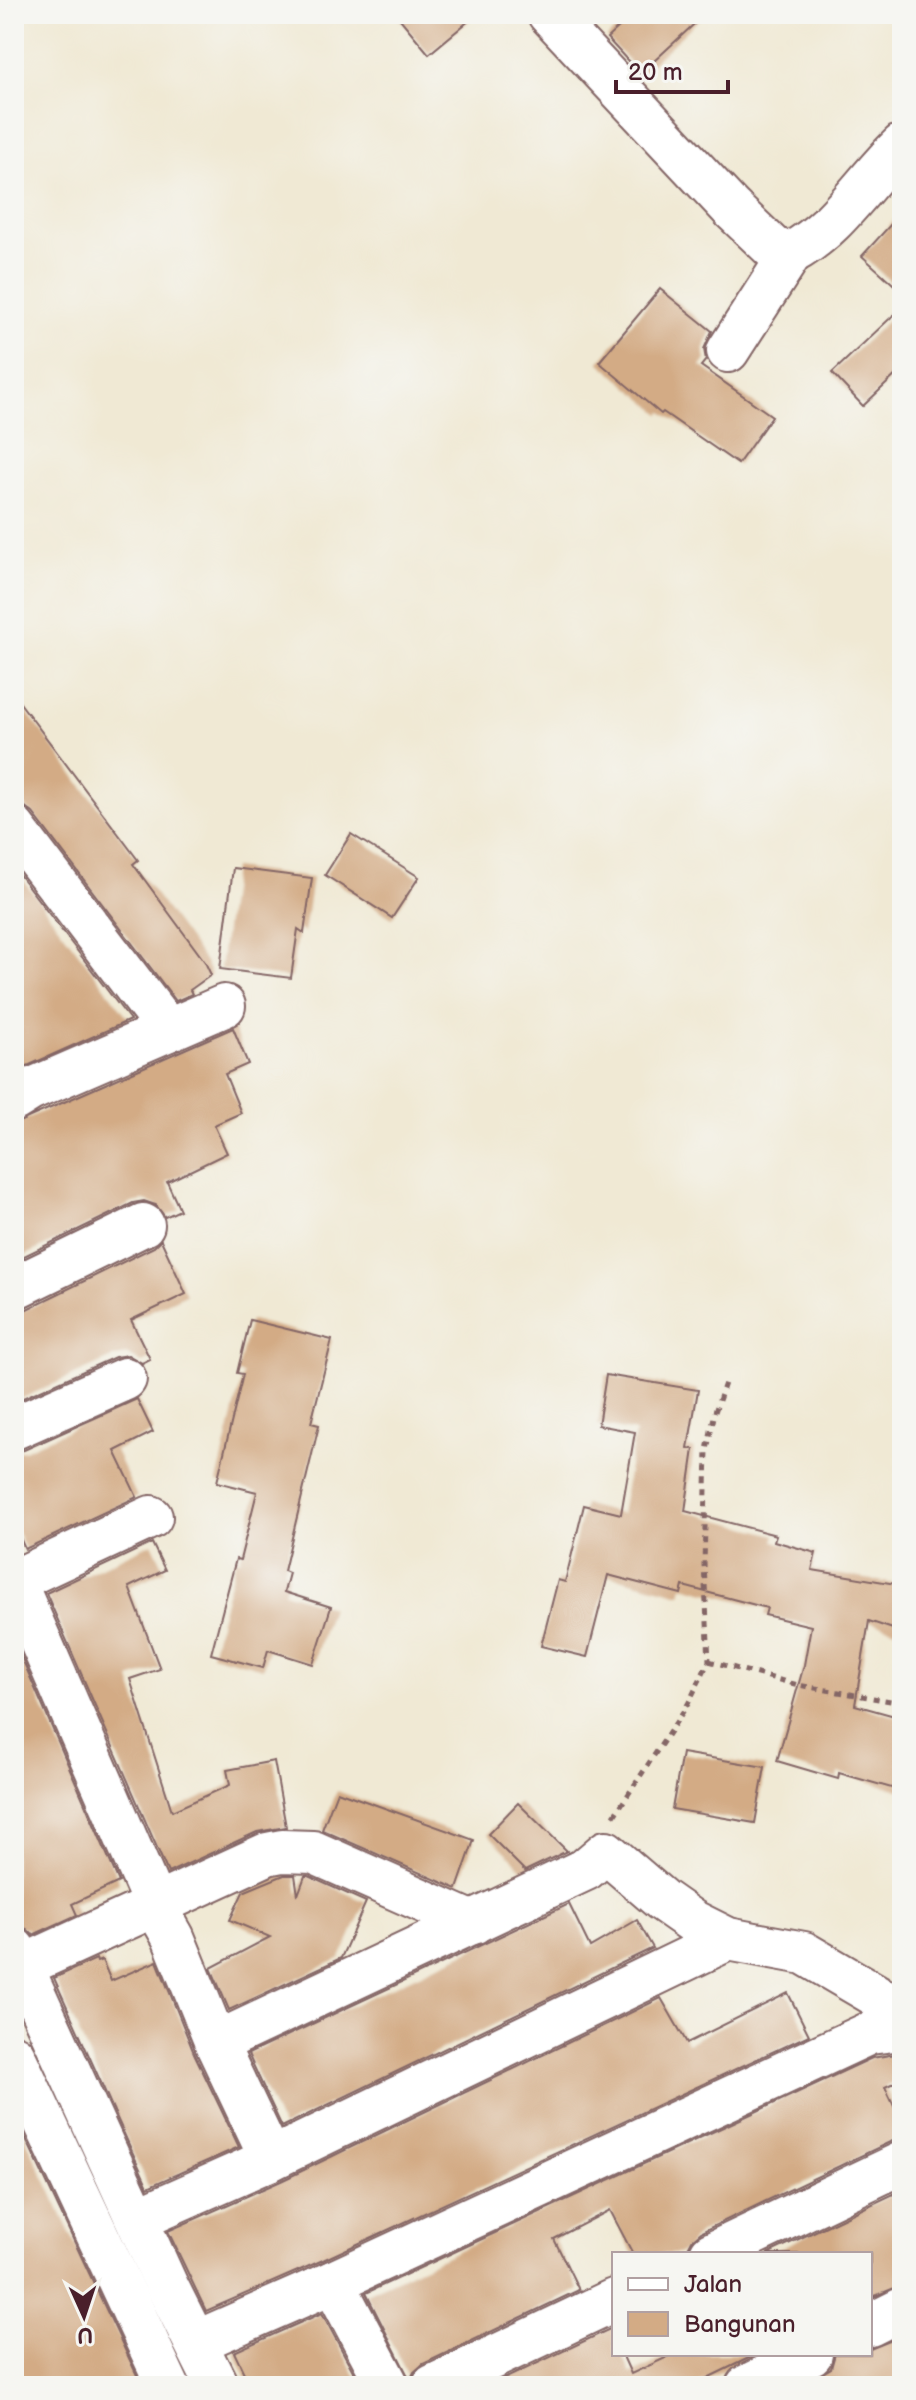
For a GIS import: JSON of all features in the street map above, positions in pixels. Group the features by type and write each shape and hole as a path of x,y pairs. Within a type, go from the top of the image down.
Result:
{"street":[{"path":"549,14 732,209 774,249 791,253"},
{"path":"728,351 791,253 812,242 842,214 902,145"},
{"path":"14,828 168,1030"},
{"path":"19,1085 224,1006"},
{"path":"14,1288 143,1225"},
{"path":"14,1428 125,1379"},
{"path":"151,1517 14,1581 156,1907 173,1937 216,2043 271,2159"},
{"path":"217,2386 16,1962 156,1907 267,1854 282,1851 313,1852 473,1923"},
{"path":"216,2043 586,1869 606,1852 692,1921 728,1939 804,1953 874,1994 902,2015"},
{"path":"138,2218 271,2159 728,1939"},
{"path":"196,2342 333,2282 870,2033 902,2029"},
{"path":"14,2056 168,2386"},
{"path":"715,2252 902,2163"},
{"path":"333,2282 388,2386"},
{"path":"433,2386 612,2301"},
{"path":"872,2324 902,2309"},
{"path":"747,2386 807,2356"}],"path":[{"path":"606,1852 615,1816 688,1704 709,1661 704,1565 707,1450 725,1383"},
{"path":"709,1661 798,1685 902,1703"}],"building":[{"path":"396,14 477,14 429,54"},
{"path":"633,14 705,14 640,74 607,38"},
{"path":"902,212 902,292 862,256"},
{"path":"660,289 712,331 704,349 706,360 701,366 772,416 738,464 663,412 661,414 599,362"},
{"path":"902,307 902,369 863,406 832,373"},
{"path":"14,695 138,860 133,864 205,962 211,975 190,990 192,994 176,1001 33,813 24,806 14,804"},
{"path":"351,834 419,877 392,918 325,875"},
{"path":"14,868 130,1020 14,1072"},
{"path":"233,868 312,878 304,933 298,929 291,978 220,969"},
{"path":"233,1028 248,1064 225,1074 241,1113 214,1125 227,1153 167,1182 180,1210 165,1217 156,1205 144,1201 133,1203 14,1261 14,1124"},
{"path":"161,1240 186,1294 131,1320 150,1359 142,1363 128,1355 115,1357 14,1402 14,1312 25,1310 154,1247"},
{"path":"250,1320 332,1340 311,1423 319,1425 284,1571 289,1573 284,1592 331,1607 313,1664 268,1650 263,1668 211,1654 257,1492 217,1482 243,1374 237,1373"},
{"path":"606,1375 698,1390 688,1448 694,1449 685,1511 776,1535 774,1541 816,1553 812,1570 902,1585 902,1632 869,1621 855,1705 902,1718 902,1791 839,1773 838,1779 777,1761 804,1665 811,1626 765,1615 767,1608 683,1586 681,1594 608,1575 587,1657 541,1646 558,1580 565,1582 584,1505 621,1514 635,1432 598,1425"},
{"path":"137,1399 153,1432 115,1451 137,1497 25,1549 14,1525 14,1452"},
{"path":"152,1543 165,1570 129,1587 160,1669 130,1679 172,1811 230,1785 227,1770 274,1761 286,1827 257,1832 168,1873 46,1593"},
{"path":"14,1640 119,1882 72,1904 77,1915 33,1935 14,1921"},
{"path":"682,1753 765,1767 755,1823 672,1809"},
{"path":"337,1791 474,1840 457,1889 322,1830"},
{"path":"518,1803 567,1851 525,1871 488,1834"},
{"path":"284,1875 295,1875 298,1895 305,1876 308,1876 366,1902 341,1958 229,2010 211,1968 270,1937 230,1920 243,1892"},
{"path":"569,1904 590,1947 637,1920 653,1948 282,2127 248,2054"},
{"path":"96,1959 97,1962 102,1960 111,1981 157,1961 194,2053 239,2147 148,2187 54,1978"},
{"path":"788,1993 809,2035 206,2311 168,2231 281,2181 661,1998 687,2043"},
{"path":"902,2053 902,2079 885,2087 902,2123 902,2139 701,2232 681,2252 632,2252 610,2210 554,2239 579,2290 423,2364 410,2380 366,2293 872,2058"},
{"path":"14,2113 142,2386 14,2386"},
{"path":"902,2190 902,2285 872,2297 872,2252 771,2252"},
{"path":"322,2313 361,2386 250,2386 234,2352"},
{"path":"612,2328 612,2356 623,2356 631,2374 670,2356 753,2356 691,2386 489,2386"},
{"path":"902,2336 902,2386 801,2386 831,2368 834,2356 872,2356 872,2348"}]}
